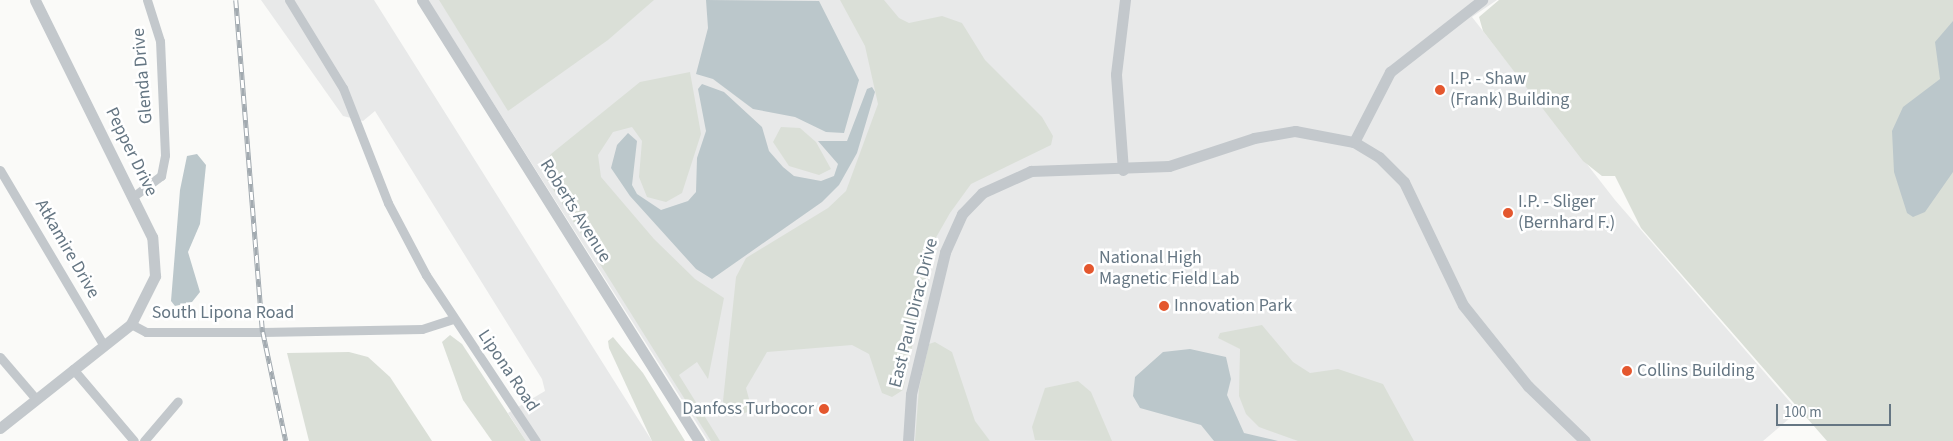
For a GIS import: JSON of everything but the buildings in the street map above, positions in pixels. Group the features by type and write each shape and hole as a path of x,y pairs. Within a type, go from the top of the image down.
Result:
{"street":[{"name":"Pepper Drive","path":"35,0 134,196 156,256 151,292 131,324"},
{"name":"Glenda Drive","path":"134,196 161,176 165,155 160,41 148,0"},
{"name":"Lipona Road","path":"289,0 343,88 388,203 452,319 536,441"},
{"name":"Roberts Avenue","path":"422,0 699,441"},
{"path":"1123,170 1116,88 1125,0"},
{"path":"1354,142 1390,72 1482,0"},
{"name":"East Paul Dirac Drive","path":"908,441 911,394 945,252 962,214 986,189 1014,176 1050,170 1123,170 1168,166 1287,131 1330,134 1354,142 1379,157 1404,182 1468,313 1528,386 1585,441"},
{"name":"Atkamire Drive","path":"0,170 104,346"},
{"name":"South Lipona Road","path":"0,428 131,324 146,332 263,332 422,329 452,319"},
{"path":"0,357 36,399"},
{"path":"73,369 134,441"},
{"path":"144,441 178,401"}],"shaded area":[{"path":"261,0 374,0 652,441 526,441 508,413 545,391 542,379 375,111 363,121 343,116"},
{"name":"Innovation Park","path":"428,0 1497,0 1472,17 1615,200 1798,411 1763,441 708,441"},
{"path":"439,0 654,0 608,40 508,111"},
{"path":"706,0 819,1 859,80 844,133 826,132 795,117 753,109 713,79 696,74 708,28"},
{"path":"840,0 884,0 899,18 909,23 942,16 962,23 985,60 1042,117 1053,136 1051,145 971,184 950,213 934,241 903,390 892,397 882,393 869,354 852,345 767,352 746,388 752,410 738,416 725,411 723,401 736,277 746,258 828,208 846,191 878,104 865,46"},
{"path":"1499,0 1953,0 1953,441 1827,441 1641,228 1615,176 1602,176 1583,161 1483,31 1479,17"},
{"path":"1953,21 1953,172 1925,212 1913,217 1907,213 1894,172 1892,131 1903,107 1940,79 1935,42"},
{"path":"690,72 701,134 682,193 666,202 647,197 639,177 642,141 632,127 613,132 598,155 601,177 654,239 695,279 724,298 708,379 697,362 679,375 720,441 711,441 541,170 551,154 640,82"},
{"path":"702,84 724,92 762,127 769,151 794,176 821,181 834,176 838,164 818,141 847,141 867,89 872,87 875,92 857,153 839,185 822,202 712,279 696,269 630,196 611,168 617,145 628,133 637,141 632,185 637,194 661,210 688,201 696,192 697,158 706,131 698,89"},
{"path":"781,127 800,128 816,142 831,169 819,175 789,166 773,142"},
{"path":"197,154 206,165 200,224 188,252 200,292 192,302 175,306 171,301 180,190 187,156"},
{"path":"1262,325 1293,362 1310,373 1338,369 1383,384 1414,441 1298,441 1259,427 1246,414 1239,396 1240,349 1218,338 1220,333"},
{"path":"450,335 462,344 526,441 492,441 463,400 442,342"},
{"path":"613,337 643,373 685,441 652,441 609,348 608,341"},
{"path":"935,342 952,352 975,421 990,441 915,441 919,388 929,344"},
{"path":"1190,349 1226,357 1231,379 1227,395 1244,433 1278,441 1214,441 1201,425 1140,408 1133,396 1135,377 1163,352"},
{"path":"349,352 368,357 390,377 432,441 309,441 287,353"},
{"path":"1078,381 1091,392 1112,441 1035,440 1032,427 1045,388"}],"railway":[{"path":"236,0 263,332 286,441"}],"place":[{"name":"I.P. - Shaw (Frank) Building","path":"1440,90"},
{"name":"I.P. - Sliger (Bernhard F.)","path":"1508,213"},
{"name":"National High Magnetic Field Lab","path":"1089,269"},
{"name":"Innovation Park","path":"1164,306"},
{"name":"Collins Building","path":"1627,371"},
{"name":"Danfoss Turbocor","path":"824,409"}]}
